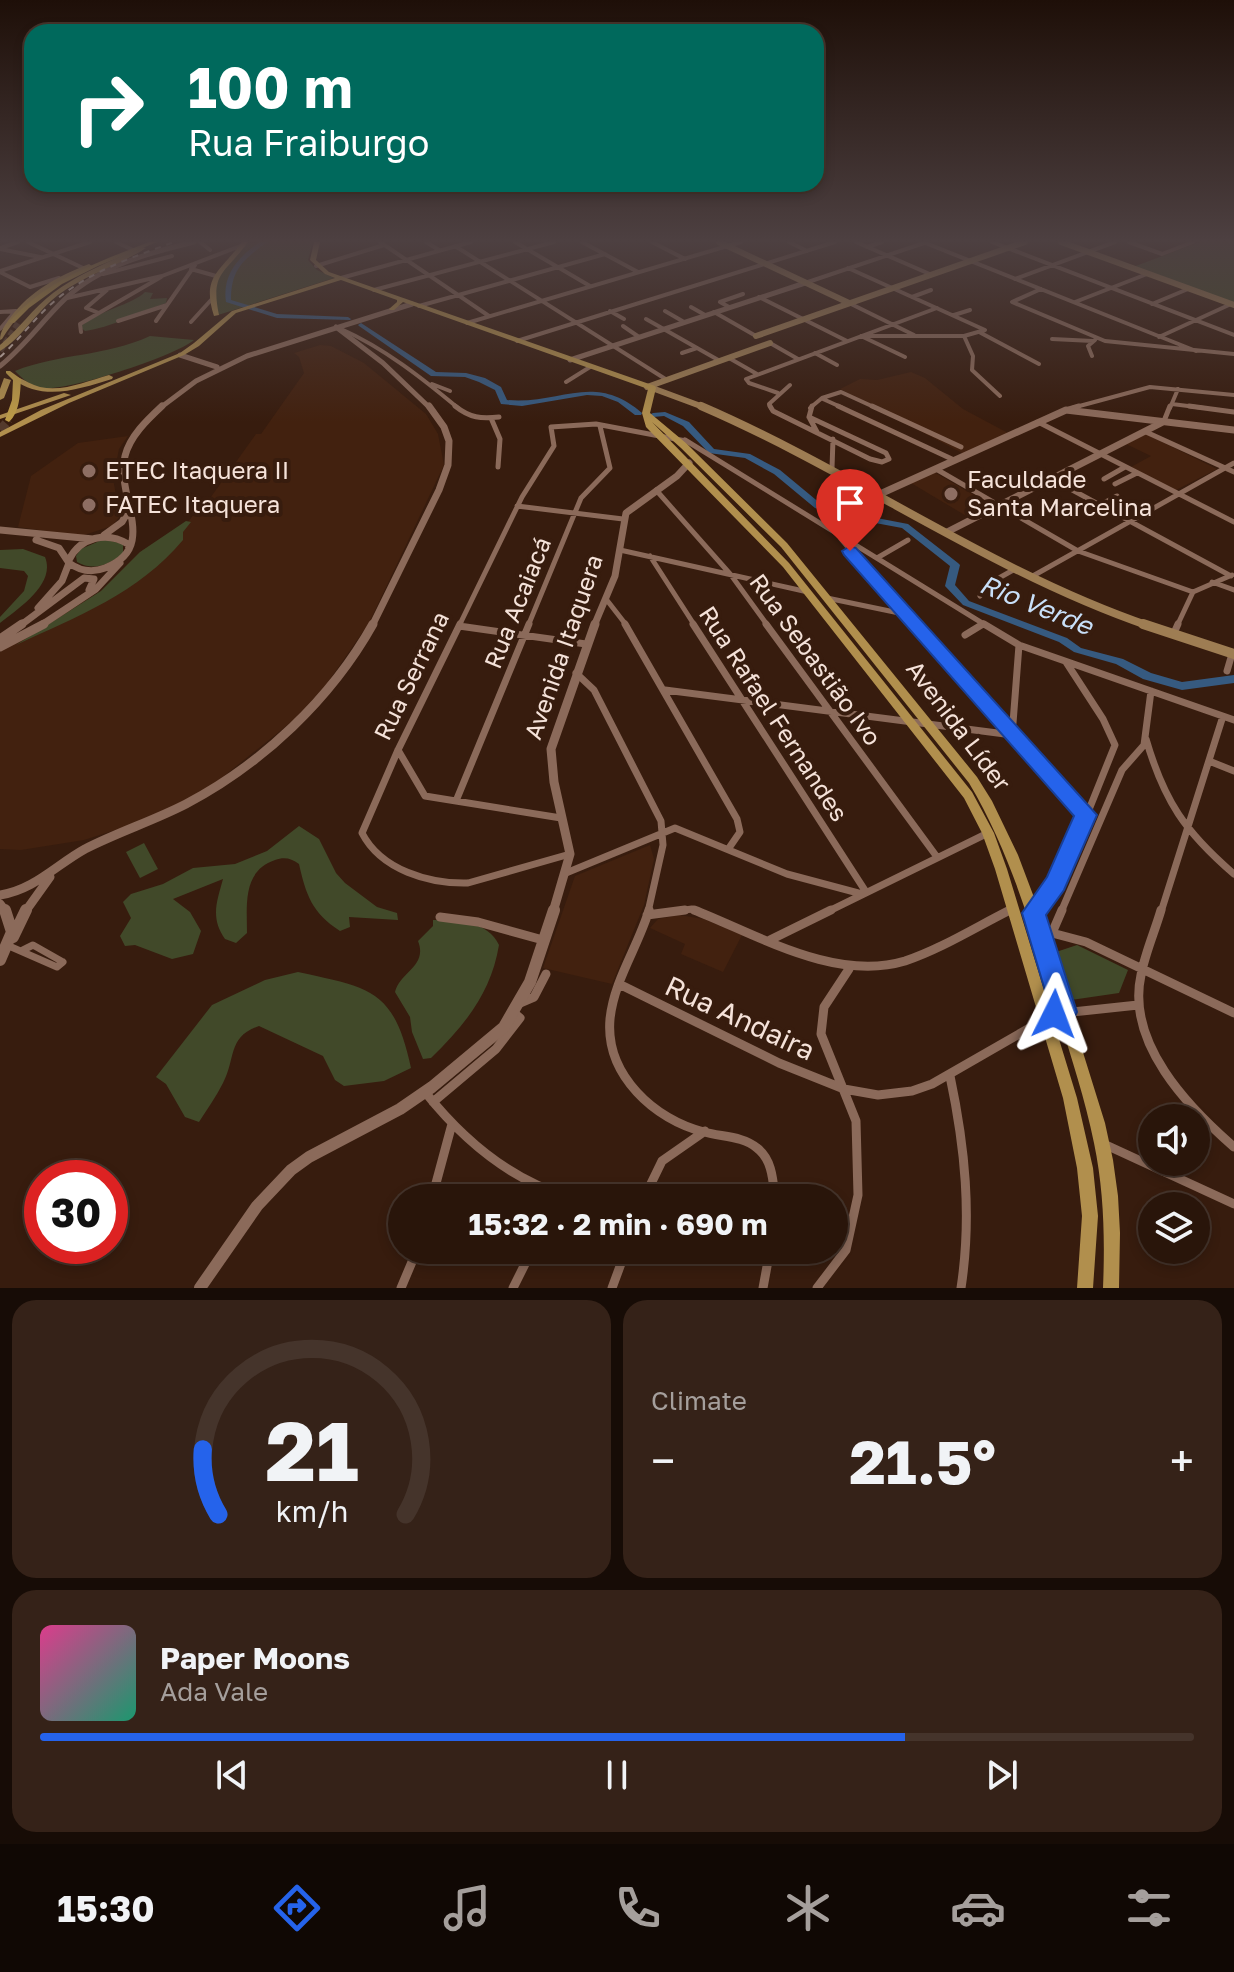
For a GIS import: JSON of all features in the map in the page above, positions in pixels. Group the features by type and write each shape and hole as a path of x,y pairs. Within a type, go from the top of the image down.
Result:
{"highway":[{"path":"14,318 33,302"},
{"path":"14,318 38,302"},
{"path":"4,373 17,379 16,406 4,419"},
{"path":"4,373 11,395 4,419"}],"main road":[{"path":"1,330 30,302"},
{"path":"0,349 46,302"},
{"path":"213,302 224,316"},
{"path":"4,433 67,400 177,355 207,334 224,316 264,302"},
{"path":"388,310 400,302"},
{"path":"408,302 650,387 744,424 832,468 1031,578 1233,654"},
{"path":"756,336 849,303"},
{"path":"14,318 16,324 29,319"},
{"path":"1,330 17,328 18,332"},
{"path":"756,336 770,343"},
{"path":"650,387 770,343"},
{"path":"4,419 177,355"},
{"path":"17,379 36,390 62,390 177,355"},
{"path":"0,398 4,373"},
{"path":"4,433 30,415 36,407 25,385"},
{"name":"Avenida Líder","path":"650,387 646,413 662,432 768,528 991,806 1034,913 1047,937 1064,1012 1103,1143 1113,1234 1111,1288"},
{"path":"662,432 689,463"},
{"name":"Avenida Líder","path":"689,463 808,592 968,795 988,833 1070,1098 1085,1168 1090,1216 1085,1288"}],"street":[{"path":"4,373 63,302"},
{"path":"93,302 86,308 99,313"},
{"path":"81,332 80,324 124,302"},
{"path":"156,321 169,302"},
{"path":"191,322 209,302"},
{"path":"0,647 71,606 109,576 123,558 135,532 122,473 123,460 133,439 175,397 217,367 388,310 428,302"},
{"path":"468,302 489,316"},
{"path":"467,323 537,302"},
{"path":"543,302 667,380"},
{"path":"517,341 640,302"},
{"path":"720,302 729,307"},
{"path":"570,360 744,302"},
{"path":"769,302 847,341"},
{"path":"924,302 954,315 1039,364"},
{"path":"1012,302 1096,340"},
{"path":"1075,302 1196,351"},
{"path":"1147,302 1234,335"},
{"path":"1152,304 1157,302"},
{"path":"849,303 917,336"},
{"path":"118,321 167,305"},
{"path":"1159,337 1233,305"},
{"path":"691,307 705,315"},
{"path":"778,393 745,381 937,308"},
{"path":"954,315 970,310"},
{"path":"610,311 624,319"},
{"path":"665,311 684,322"},
{"path":"0,312 14,318"},
{"path":"714,312 756,336"},
{"path":"1109,316 1117,313"},
{"path":"646,319 720,361"},
{"path":"623,326 639,337"},
{"path":"338,328 364,339 429,383 462,414 474,418 499,417"},
{"path":"0,895 30,887 105,839 191,801 252,760 330,686 376,617 440,484 450,446 446,429 437,413 338,328"},
{"path":"862,336 964,336 982,331"},
{"path":"862,336 905,357"},
{"path":"964,336 973,356 972,370 1000,396"},
{"path":"1052,339 1079,338 1234,354"},
{"path":"1092,356 1088,346 1096,340"},
{"path":"770,343 798,359"},
{"path":"682,353 697,348"},
{"path":"815,353 837,365"},
{"path":"177,355 217,367"},
{"path":"729,358 757,374"},
{"path":"566,382 590,367"},
{"path":"429,383 450,391"},
{"path":"790,385 769,404 771,409 875,461 885,461 890,457 809,417"},
{"path":"880,494 1066,410 1150,387 1234,395"},
{"path":"947,532 1164,421 1178,389"},
{"path":"817,432 809,417 809,409 834,393 847,394 961,447"},
{"path":"822,398 954,460"},
{"path":"1172,404 1234,412"},
{"path":"1066,410 1234,430"},
{"path":"491,418 500,439 498,467"},
{"path":"1038,422 1234,522"},
{"name":"Rua Serrana","path":"570,854 451,885 418,876 381,857 370,849 362,833 398,750 517,506 554,446 551,427 561,423 662,432"},
{"name":"Rua Acaiacá","path":"456,801 574,513 585,492 610,468 600,426"},
{"path":"662,432 686,441 1019,645 1234,720"},
{"path":"662,432 686,441"},
{"path":"1146,432 1234,472"},
{"path":"832,468 833,439"},
{"path":"517,506 623,519 630,508 689,463"},
{"path":"1031,578 1234,463"},
{"path":"1104,479 1125,467"},
{"path":"936,469 1078,551 1193,592"},
{"path":"1115,484 1137,473"},
{"path":"1052,479 1232,575"},
{"name":"Rua Sebastião Ivo","path":"656,490 731,575 937,857"},
{"path":"1100,505 1117,496"},
{"path":"21,625 55,590 77,546 122,522 130,508"},
{"name":"Avenida Itaquera","path":"200,1288 276,1183 309,1157 429,1097 490,1041 520,1003 570,854 561,818 551,749 586,644 618,567 623,519"},
{"path":"0,532 118,537 128,544 129,549"},
{"path":"0,532 52,544 78,569 110,566 123,558"},
{"path":"840,538 904,614 1086,815"},
{"path":"877,558 908,540"},
{"path":"620,550 808,592"},
{"name":"Rua Rafael Fernandes","path":"650,556 745,701 864,893"},
{"path":"980,596 999,578 1015,569"},
{"path":"1174,633 1193,592 1232,575"},
{"path":"0,639 75,583 84,578 94,579 90,590 71,606"},
{"path":"1212,582 1234,590"},
{"path":"827,598 904,614"},
{"path":"606,599 622,618 665,690 741,827 738,838 729,848"},
{"path":"965,635 983,624"},
{"path":"459,626 586,644"},
{"path":"1010,732 1019,645"},
{"path":"1227,671 1233,654"},
{"path":"1034,913 1056,883 1115,745 1112,734 1066,662"},
{"path":"1086,669 1083,681 1089,697"},
{"path":"576,673 594,690 659,815 664,831 647,915 610,1015 610,1037 619,1067 630,1085 655,1108 688,1127 743,1138 754,1145 772,1171 773,1184"},
{"path":"665,690 1000,734 1010,732"},
{"path":"1151,691 1146,712 1146,739 1164,800 1187,832 1234,874"},
{"path":"1223,716 1143,969 1138,1005 1152,1043 1175,1088 1191,1109 1234,1147"},
{"path":"1146,739 1134,760 1122,770 1047,937 1086,942 1234,1013"},
{"path":"398,750 421,793 561,818"},
{"path":"1209,761 1234,771"},
{"path":"566,873 664,831 681,829 787,874 864,893"},
{"path":"770,940 988,833"},
{"path":"0,960 36,893 64,863"},
{"path":"0,904 12,923 11,941"},
{"path":"647,915 692,909 849,969 904,961 1012,909"},
{"path":"440,917 478,922 543,940"},
{"path":"11,941 23,950 57,967 63,962 33,945 23,950"},
{"path":"817,1288 838,1265 854,1221 858,1129 853,1106 822,1039 821,1021 824,1005 849,969"},
{"path":"520,1003 528,1003 535,997 546,974"},
{"name":"Rua Andaira","path":"619,984 779,1063 844,1089 868,1094 912,1091 950,1076 1044,1018 1064,1012 1138,1005"},
{"path":"950,1076 966,1180 967,1248 961,1288"},
{"path":"429,1097 452,1124 533,1184"},
{"path":"436,1184 452,1124"},
{"path":"651,1184 662,1161 705,1131"},
{"path":"1103,1143 1234,1204"},
{"path":"401,1288 411,1264"},
{"path":"513,1288 525,1264"},
{"path":"612,1288 621,1264"},
{"path":"763,1288 767,1264"}],"shaded area":[{"path":"320,345 331,346 364,363 426,414 438,434 444,465 369,623 326,685 295,719 214,784 180,805 141,822 84,840 21,850 0,849 0,652 101,591 140,552 188,522 204,501 208,501 256,434 261,434 304,373 299,357 294,353"},
{"path":"911,372 925,378 963,409 1008,433 964,454 840,389 860,379 877,380"},
{"path":"1146,434 1217,469 1176,490 1131,467 1151,456 1126,444"},
{"path":"128,436 119,449 113,479 120,516 112,526 81,536 18,527 31,476 78,443"},
{"name":"Faculdade Santa Marcelina","path":"934,472 991,505 968,517 911,483"},
{"path":"650,845 654,859 644,905 612,984 543,968 575,876"},
{"path":"679,915 704,919 742,935 723,972 681,954 685,944 650,928 658,919"}],"green space":[{"path":"128,302 166,302 104,327 85,331 80,327 96,316"},
{"path":"213,302 258,302 218,315"},
{"path":"150,336 194,340 143,364 72,385 37,387 15,371 116,348"},
{"path":"186,521 191,522 183,532 183,540 147,575 106,602 16,645 101,591 140,552"},
{"path":"104,539 123,544 123,554 101,566 77,562 76,556 81,549"},
{"path":"23,549 45,557 45,577 34,594 0,623 0,617 24,591 28,576 24,571 0,568 0,550"},
{"path":"299,826 319,839 336,873 345,883 377,907 397,913 398,920 349,917 350,927 340,931 323,917 312,902 299,864 290,859 281,859 264,865 252,881 247,901 247,933 236,943 225,939 216,917 223,879 173,899 190,912 201,931 193,954 172,959 135,945 125,946 120,936 131,918 123,902 131,894 163,884 193,868 235,864 267,851"},
{"path":"144,843 158,869 140,878 126,852"},
{"path":"433,920 480,927 499,945 490,978 475,1007 431,1058 423,1059 412,1032 410,1017 395,992 416,963 420,950 418,941 433,926"},
{"path":"1077,945 1128,970 1119,993 1071,1000 1056,952"},
{"path":"298,972 344,983 376,996 396,1022 411,1068 384,1081 344,1086 335,1080 323,1056 259,1026 242,1036 237,1043 223,1083 199,1122 185,1117 166,1084 156,1077 212,1005 265,980"}],"waterway":[{"path":"232,302 277,316 348,319"},
{"path":"361,325 434,374 466,375 482,380 498,389 504,402 522,404 587,393 603,394 620,400 638,413"},
{"name":"Rio Verde","path":"653,415 665,414 686,424 712,451 747,456 777,472 818,506 905,526 955,565 950,586 966,603 1063,640 1078,650 1119,661 1147,676 1182,686 1234,679"}],"tunnel":[{"path":"0,351 19,322"},
{"path":"0,430 9,420"}],"railway":[{"path":"0,357 54,302"}],"place":[{"name":"ETEC Itaquera II","path":"89,471"},
{"name":"Faculdade Santa Marcelina","path":"951,494"},
{"name":"FATEC Itaquera","path":"89,505"}],"route":[{"path":"850,551 1086,815 1056,883 1034,913 1064,1012 1054,1014"}]}
